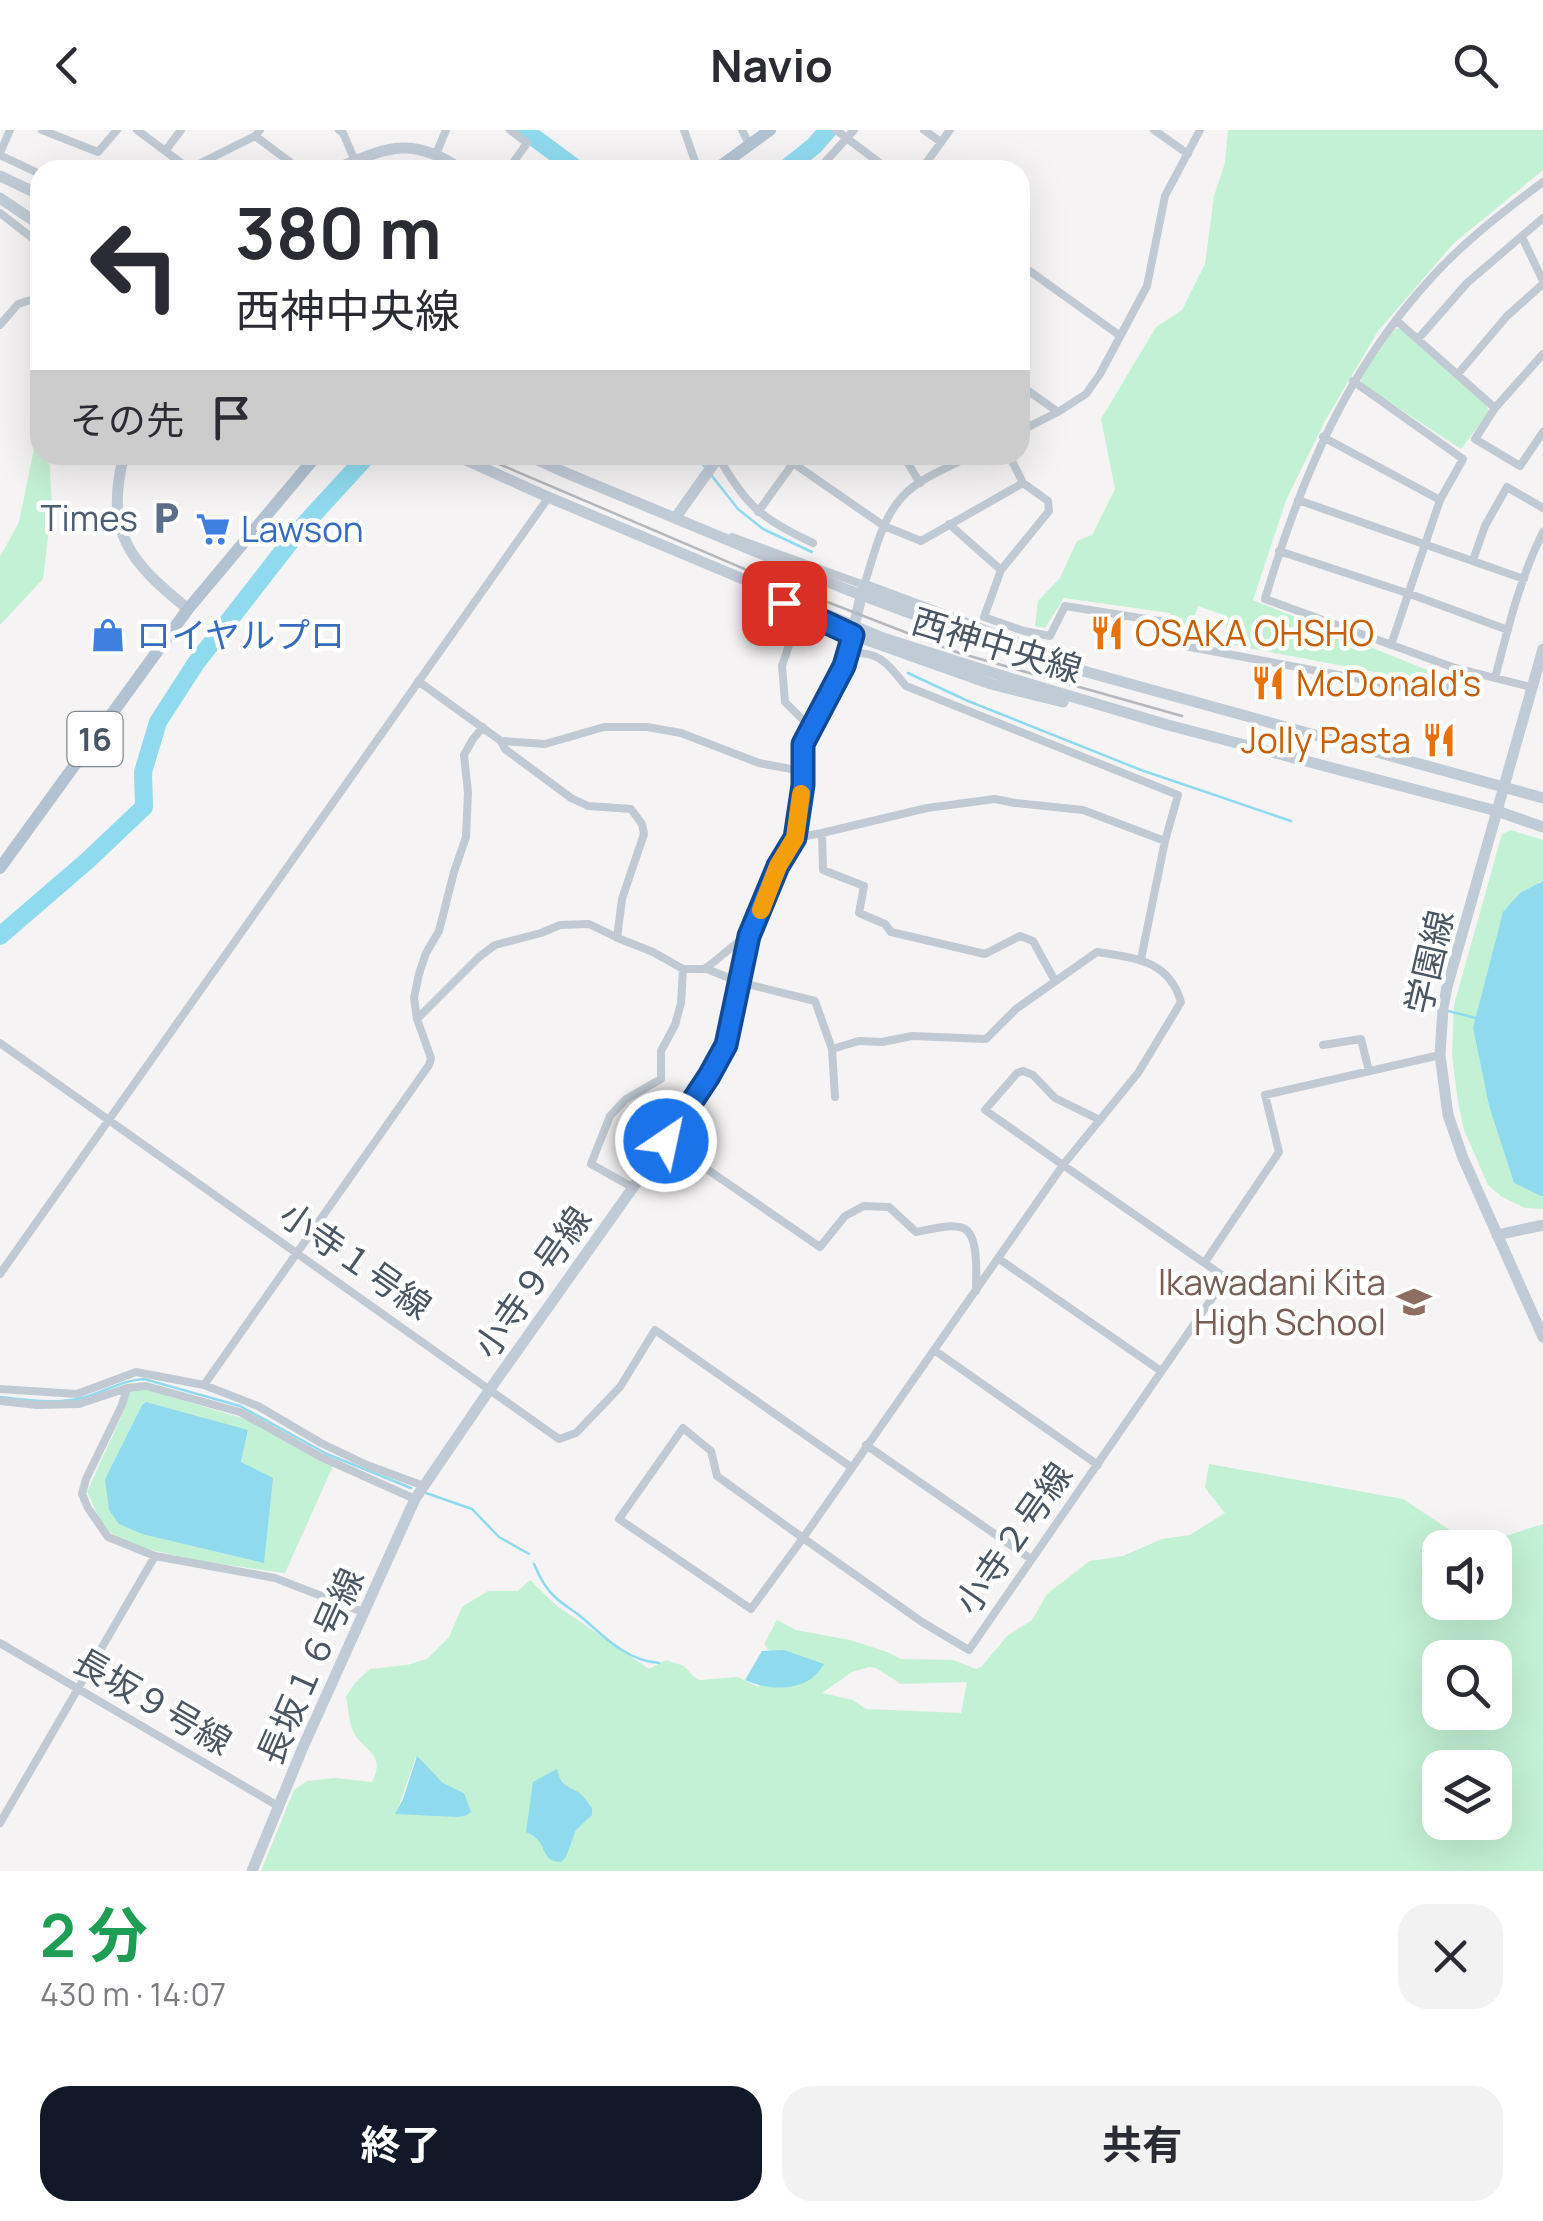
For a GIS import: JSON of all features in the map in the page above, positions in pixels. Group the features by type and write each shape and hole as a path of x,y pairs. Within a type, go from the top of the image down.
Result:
{"main road":[{"path":"730,160 770,130"},
{"name":"16","path":"0,868 188,609 309,465"}],"street":[{"path":"10,130 0,154 30,169"},
{"path":"42,130 98,152 117,130"},
{"path":"138,130 178,160"},
{"path":"166,150 181,130"},
{"path":"436,154 446,130"},
{"path":"510,130 527,142 515,160"},
{"path":"684,130 694,160"},
{"path":"742,130 750,146"},
{"path":"836,130 875,160"},
{"path":"828,160 854,130"},
{"path":"924,130 942,142"},
{"path":"928,160 950,130"},
{"path":"1154,130 1188,154"},
{"path":"1030,426 1086,394 1100,374 1147,286 1165,196 1200,130"},
{"path":"343,131 355,160"},
{"path":"205,160 257,133 289,160"},
{"path":"368,160 394,148 413,147 446,160"},
{"path":"0,176 30,190"},
{"path":"1531,687 1454,668 1266,599 1279,552 1323,437 1353,382 1432,277 1468,241 1543,182"},
{"path":"0,198 30,219"},
{"path":"0,213 30,236"},
{"path":"1418,339 1467,283 1543,218"},
{"path":"1458,374 1507,316 1543,283 1522,236"},
{"path":"1030,271 1119,335"},
{"path":"0,325 18,304 30,300"},
{"path":"1397,321 1495,408"},
{"path":"1543,354 1495,408 1475,439 1520,466 1543,432"},
{"path":"1353,382 1463,458 1440,500 1392,645"},
{"path":"1030,392 1058,412"},
{"path":"1323,437 1440,500"},
{"path":"121,465 118,501 123,534 133,558 188,609"},
{"path":"469,465 853,635 991,684 1168,726"},
{"name":"西神中央線","path":"477,465 884,638 1168,726 1543,826"},
{"name":"西神中央線","path":"551,465 848,590 1018,652 1543,798"},
{"name":"西神中央線","path":"554,465 676,517 864,585"},
{"path":"676,517 712,465"},
{"path":"722,465 758,512 771,523 812,543"},
{"path":"758,512 792,465"},
{"path":"804,465 884,526 921,541 1023,483"},
{"path":"909,465 920,483"},
{"path":"953,465 904,495 884,526 864,585 1133,686"},
{"path":"1014,465 1023,483 1048,501 1049,511 1001,570 984,617 1050,636 1065,606 1171,623 1185,646 1445,695 1454,668"},
{"path":"1472,560 1485,526 1507,488 1543,508"},
{"path":"0,1274 546,500"},
{"path":"1298,500 1524,579"},
{"path":"948,524 1001,570"},
{"path":"1495,678 1531,556 1543,532"},
{"path":"1279,552 1508,630"},
{"name":"小寺９号線","path":"424,1486 666,1141 726,1045 749,936 778,866 795,838 803,785 803,744 848,653 864,585"},
{"path":"794,630 782,666 785,702 810,727"},
{"name":"学園線","path":"1543,649 1447,986 1440,1054 1448,1115 1462,1158 1543,1337"},
{"path":"848,653 884,659 906,686 1178,795 1141,959"},
{"path":"418,681 483,726 501,741 505,750 571,798 588,806 631,809 644,834 622,899 617,938"},
{"path":"204,1385 431,1058 414,998 426,954 439,932 466,837 468,792 464,755 483,726"},
{"path":"501,741 545,744 604,728 647,727 682,732 759,763 802,770"},
{"path":"795,838 927,808 995,799 1083,810 1166,842"},
{"path":"822,833 824,870 864,886 858,914 885,924 892,932 985,954 1020,936 1034,941 1055,981"},
{"path":"417,1019 496,944 560,925 590,924 683,969 704,969 815,1001 832,1049 835,1097"},
{"path":"704,969 749,936"},
{"path":"803,1538 717,1476 711,1451 683,1428 619,1519 752,1609 803,1538 850,1467 1064,1165 1138,1074 1181,1002 1176,985 1161,970 1141,959 1097,952 1016,1009 986,1038 912,1036 882,1042 859,1041 832,1049"},
{"path":"632,1188 590,1164 610,1116 626,1099 661,1079 660,1051 676,1025 683,969"},
{"path":"1323,1045 1361,1039 1369,1071"},
{"name":"小寺１号線","path":"0,1043 559,1439 576,1433 620,1386 655,1330 850,1467"},
{"path":"1100,1120 1055,1098 1024,1071 986,1110 1205,1262 1279,1152 1264,1095 1440,1054"},
{"path":"666,1141 820,1248 845,1216 864,1206 889,1207 916,1232 964,1229 972,1238 976,1258 976,1291"},
{"path":"1497,1235 1543,1225"},
{"path":"998,1259 1161,1372"},
{"name":"小寺２号線","path":"803,1538 922,1622 969,1650 1226,1278 1205,1262"},
{"path":"934,1350 1098,1465"},
{"path":"0,1389 77,1394 136,1372 204,1385 258,1406 268,1420 320,1457 416,1498"},
{"path":"0,1401 79,1404 146,1386 268,1420 424,1486"},
{"path":"127,1388 82,1494 108,1538 155,1556 275,1578 363,1612"},
{"path":"866,1445 1031,1559"},
{"name":"長坂１６号線","path":"252,1871 363,1612 424,1486"},
{"path":"0,1823 155,1556"},
{"name":"長坂９号線","path":"0,1643 278,1806"}],"green space":[{"path":"1228,130 1543,130 1543,170 1454,243 1378,331 1326,419 1286,500 1253,600 1442,676 1438,684 1228,644 1224,615 1198,606 1186,640 1170,613 1064,598 1045,628 1035,626 1038,601 1060,578 1077,541 1092,535 1115,489 1101,419 1156,327 1182,310 1205,264"},
{"path":"1401,328 1486,405 1489,412 1461,449 1362,384 1361,377 1394,329"},
{"path":"31,465 50,465 52,505 43,579 0,625 0,557 19,522"},
{"path":"1511,830 1543,840 1543,881 1539,882 1473,1028 1489,1106 1514,1183 1543,1196 1543,1209 1525,1208 1488,1185 1464,1130 1452,1055 1454,1005 1502,834"},
{"path":"130,1389 146,1389 245,1419 333,1466 285,1573 161,1552 117,1537 105,1527 87,1492","holes":["145,1402 248,1431 241,1463 105,1479"]},
{"path":"1209,1464 1403,1499 1450,1530 1422,1530 1422,1620 1512,1620 1512,1534 1543,1524 1543,1871 261,1871 294,1790 307,1781 335,1778 372,1782 377,1764 353,1731 346,1697 355,1683 370,1669 427,1659 449,1637 462,1607 488,1591 518,1591 530,1580 557,1606 649,1669 666,1660 684,1666 700,1680 738,1677 758,1687 785,1650 770,1652 764,1644 777,1620 796,1630 850,1640 901,1659 953,1660 976,1669 1007,1636 1032,1620 1047,1594 1090,1561 1123,1556 1162,1539 1190,1535 1225,1513 1205,1488","holes":["876,1668 901,1684 967,1682 961,1713 866,1709 853,1700 822,1693 852,1672","416,1757 443,1783 464,1793 396,1814","560,1782 565,1787 576,1830 566,1857 546,1856 537,1837"]}],"water":[{"path":"1543,881 1541,1196 1514,1183 1489,1106 1473,1028 1503,912 1520,893"},
{"path":"146,1402 248,1430 241,1462 273,1478 264,1563 142,1534 119,1524 109,1510 105,1479"},
{"path":"784,1650 824,1664 799,1685 777,1688 745,1680 762,1651"},
{"path":"417,1756 443,1783 464,1793 471,1812 457,1817 395,1814"},
{"path":"557,1769 563,1783 581,1794 592,1808 592,1815 576,1830 561,1862 549,1858 539,1841 526,1832 533,1782"}],"waterway":[{"path":"524,130 564,160"},
{"path":"796,160 828,130"},
{"path":"0,936 144,807 143,772 158,722 196,663 301,528 359,465"},
{"path":"712,476 738,509 763,529 812,552"},
{"path":"908,673 1141,770 1291,821"},
{"path":"1448,1011 1476,1018"},
{"path":"0,1397 73,1400 144,1379 240,1406 327,1454 411,1488"},
{"path":"426,1493 472,1509 499,1537 529,1554"},
{"path":"534,1564 552,1594 610,1642 628,1654 659,1663"}],"railway":[{"path":"501,465 768,579 959,653 1182,716"}],"slow traffic":[{"path":"761,910 778,866 795,838 801,794"}],"place":[{"name":"Times","path":"166,518"},
{"name":"Lawson","path":"213,529"},
{"name":"OSAKA OHSHO","path":"1107,633"},
{"name":"ロイヤルプロ","path":"108,635"},
{"name":"McDonald's","path":"1268,683"},
{"name":"Jolly Pasta","path":"1439,740"},
{"name":"Ikawadani Kita High School","path":"1414,1302"}],"route":[{"path":"666,1141 726,1045 749,936 778,866 795,838 803,785 803,744 844,666 853,635 784,603"}]}
